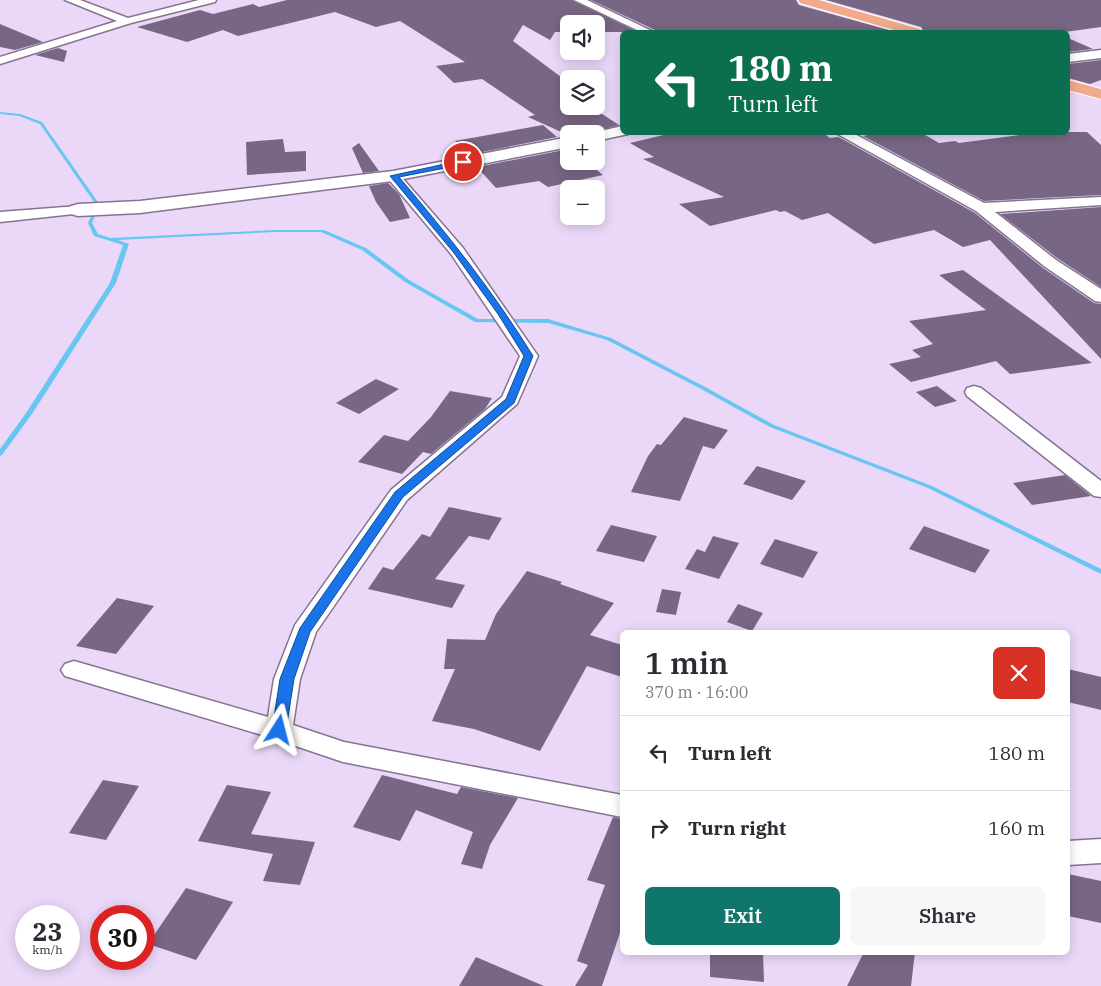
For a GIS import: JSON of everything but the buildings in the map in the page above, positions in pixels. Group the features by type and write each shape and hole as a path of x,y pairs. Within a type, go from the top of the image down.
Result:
{"main road":[{"path":"805,0 907,30"},
{"path":"1070,86 1101,94"}],"street":[{"path":"70,0 127,21"},
{"path":"0,61 127,21 211,0"},
{"path":"579,0 645,30"},
{"path":"1070,58 1101,54"},
{"path":"605,134 620,131"},
{"path":"846,135 981,208 1050,263 1101,297"},
{"path":"0,218 78,210 114,210 283,191 394,176 560,144"},
{"path":"279,730 287,679 304,631 399,495 510,400 528,356 507,321 457,251 394,176"},
{"path":"981,208 1101,201"},
{"path":"974,392 1101,491"},
{"path":"74,670 279,730 343,752 620,806"},
{"path":"1070,853 1101,852"}],"waterway":[{"path":"0,113 20,115 41,123 98,205 90,223 96,235 126,244 113,283 29,414 0,454"},
{"path":"110,239 274,231 322,231 364,249 407,281 477,321 548,321 609,339 772,426 930,487 1101,572"}],"route":[{"path":"279,730 287,679 304,631 399,495 510,400 528,356 502,314 457,251 444,238 394,176 463,162"}]}
